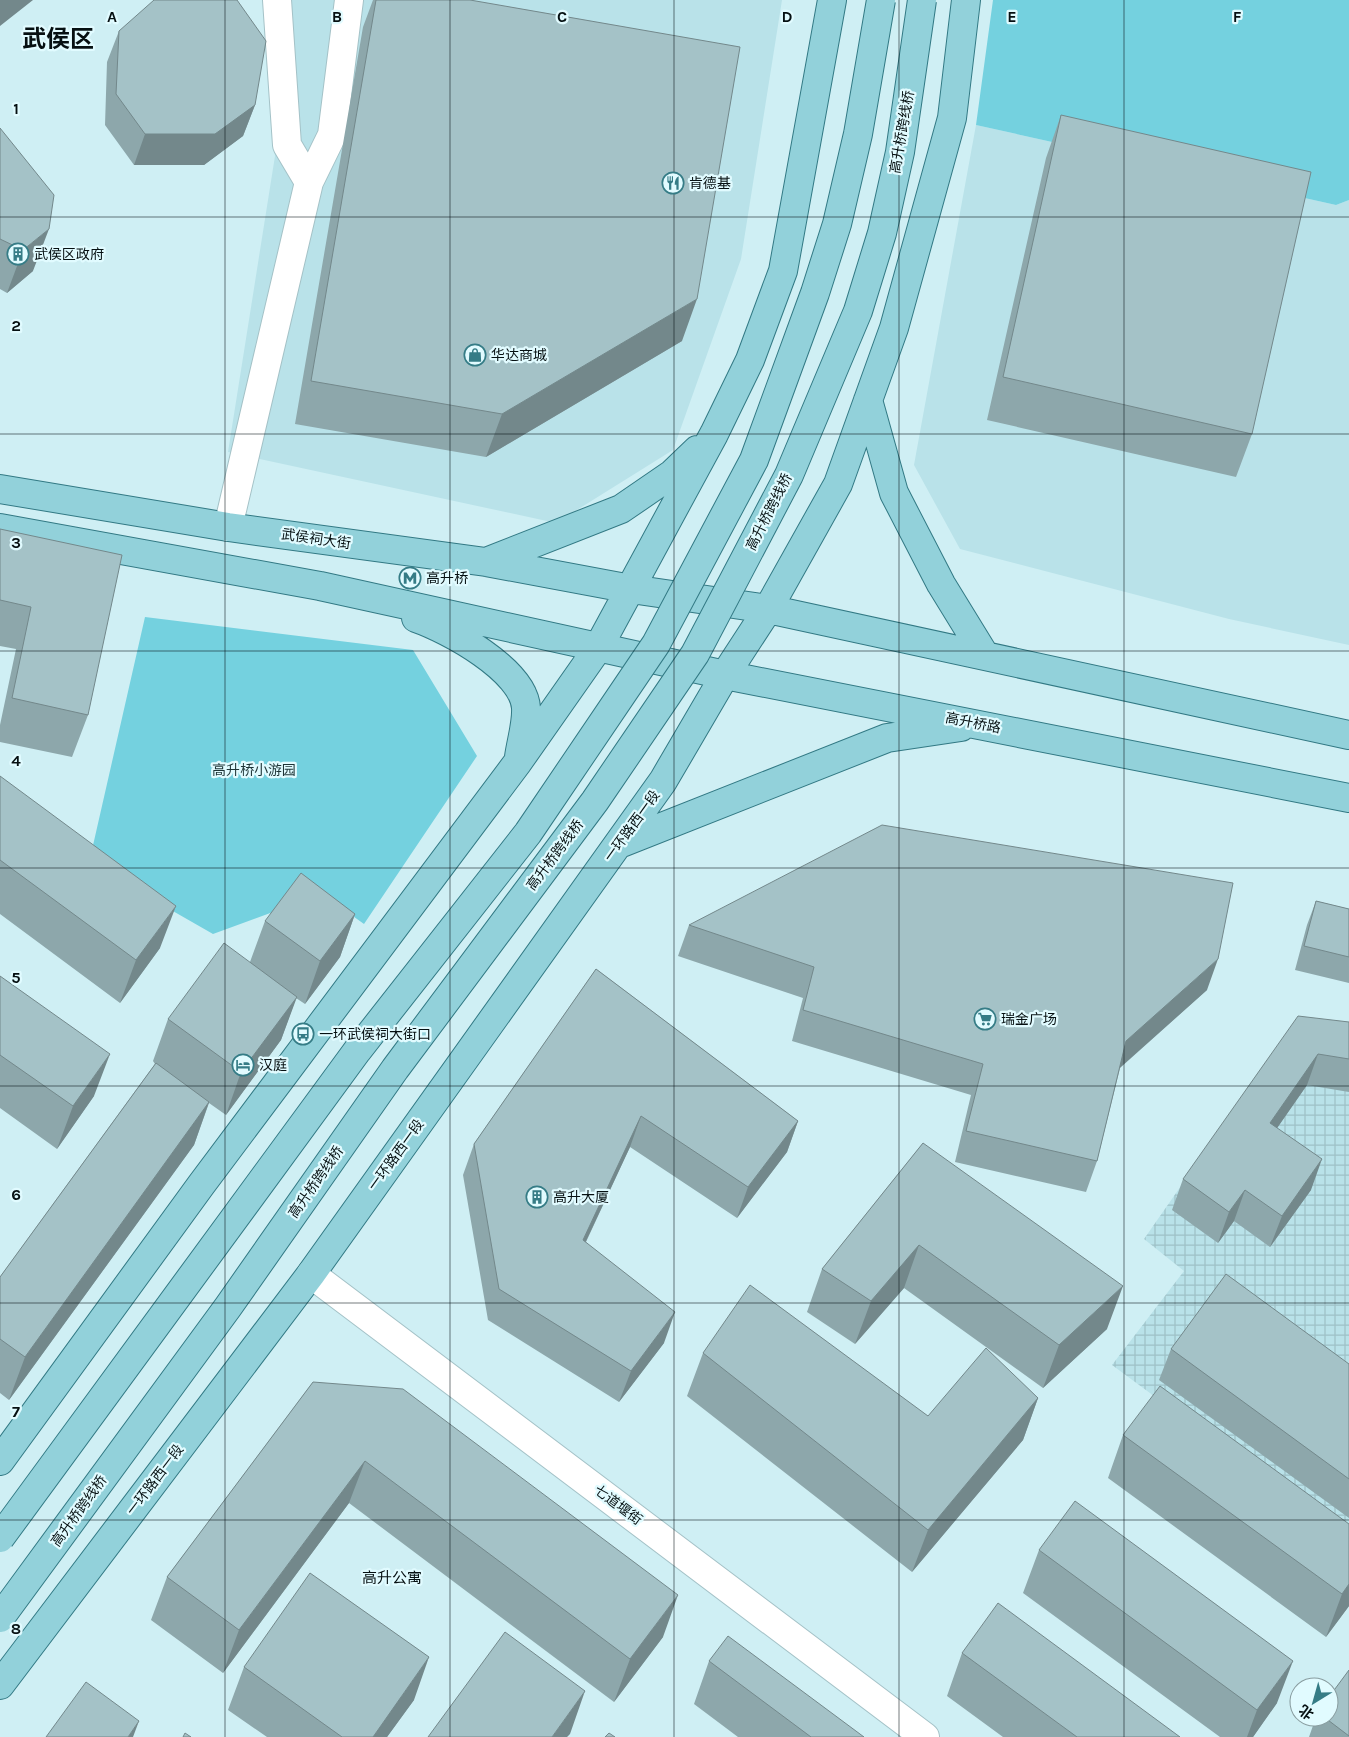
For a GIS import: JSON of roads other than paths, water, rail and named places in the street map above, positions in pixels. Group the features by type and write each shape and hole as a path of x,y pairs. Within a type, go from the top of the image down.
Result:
{"main road":[{"path":"0,1461 201,1185 518,762 598,648 714,434 750,360 783,271 832,0"},
{"path":"0,1538 357,1051 528,833 656,644 754,460 815,293 837,224 858,134 881,0"},
{"name":"高升桥跨线桥","path":"0,1618 228,1307 395,1069 595,801 695,654 789,475 858,311 882,233 900,152 922,0"},
{"name":"一环路西一段","path":"0,1685 310,1274 664,782 724,675 768,608 838,484 894,328 952,118 966,0"},
{"path":"868,400 894,493 941,584 984,654"},
{"path":"486,562 622,509 672,474 714,434"},
{"name":"武侯祠大街","path":"0,489 228,527 486,562 631,589"},
{"path":"0,528 320,586 598,648"},
{"path":"320,586 424,621 482,652 514,680 526,706 518,762"},
{"path":"631,589 768,608 1349,735"},
{"name":"高升桥路","path":"598,648 724,675 981,724 1349,798"},
{"path":"619,844 888,738 981,724"}],"street":[{"path":"277,0 287,145 309,182"},
{"path":"228,527 309,182 332,135 349,0"},
{"name":"七道堰街","path":"310,1274 925,1737"}],"place":[{"name":"肯德基","path":"673,183"},
{"name":"武侯区政府","path":"18,254"},
{"name":"华达商城","path":"475,355"},
{"name":"高升桥","path":"410,578"},
{"name":"瑞金广场","path":"985,1019"},
{"name":"一环武侯祠大街口","path":"303,1034"},
{"name":"汉庭","path":"243,1065"},
{"name":"高升大厦","path":"537,1197"}],"district":[{"name":"武侯区","path":"58,39"},
{"name":"高升公寓","path":"392,1578"}],"park label":[{"name":"高升桥小游园","path":"254,770"}]}
